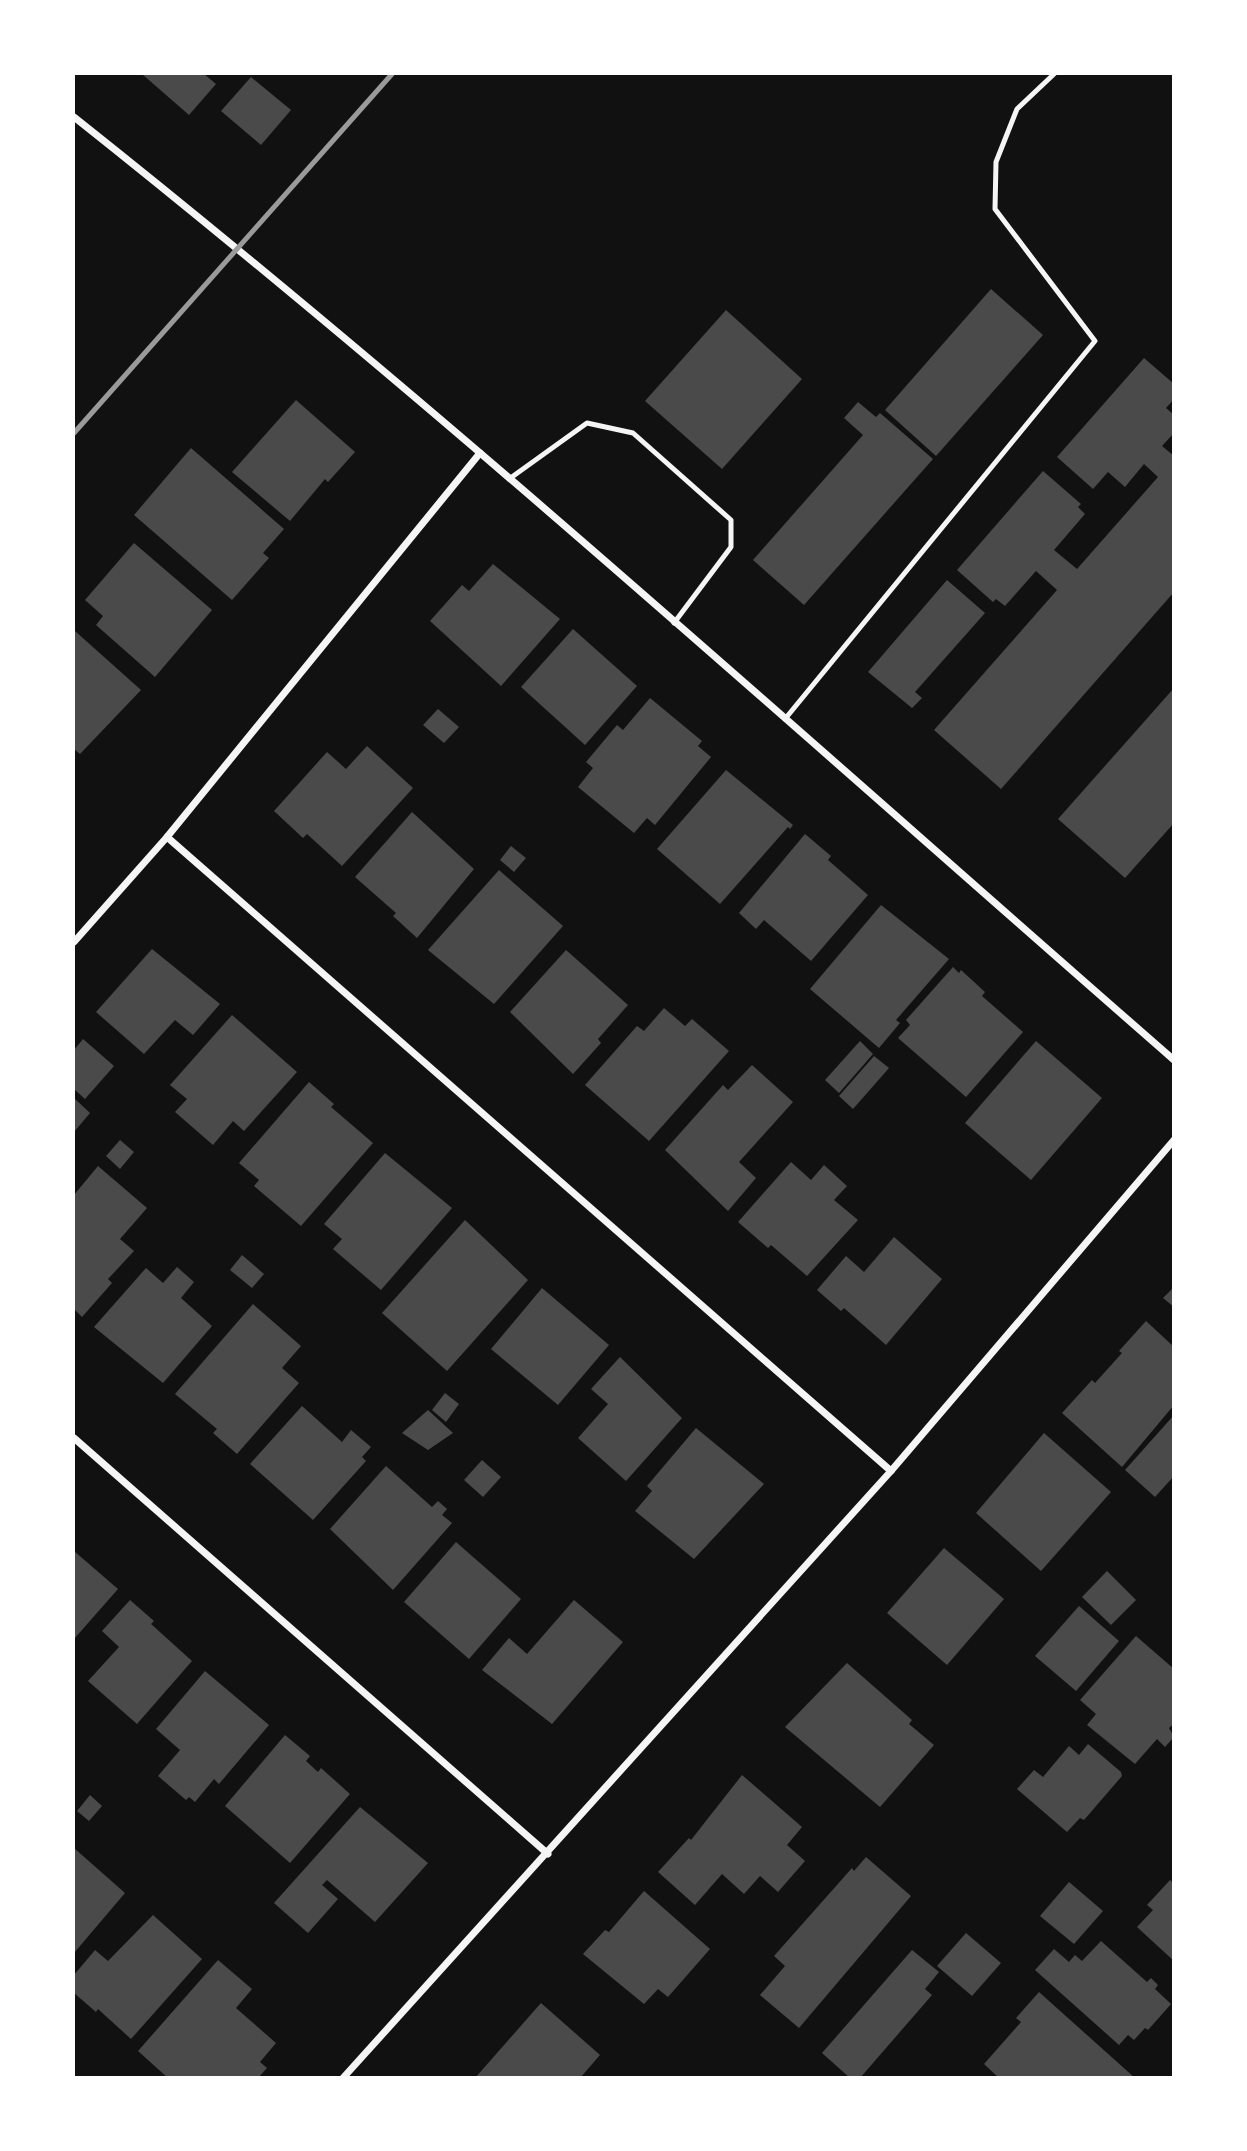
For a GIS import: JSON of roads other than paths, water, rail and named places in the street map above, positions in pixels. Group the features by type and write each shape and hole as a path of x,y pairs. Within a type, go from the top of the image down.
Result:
{"street":[{"path":"74,117 238,248 480,453 1174,1060"},
{"path":"74,942 167,837 480,453"},
{"path":"167,837 891,1471"},
{"path":"343,2077 548,1854 891,1471 1174,1140"},
{"path":"74,1438 548,1854"}],"lane":[{"path":"785,720 1095,341 995,209 996,162 1017,109 1054,74"},
{"path":"509,479 587,423 632,433 642,441 731,520 731,547 674,624"}],"railway":[{"path":"74,433 392,74"}]}
